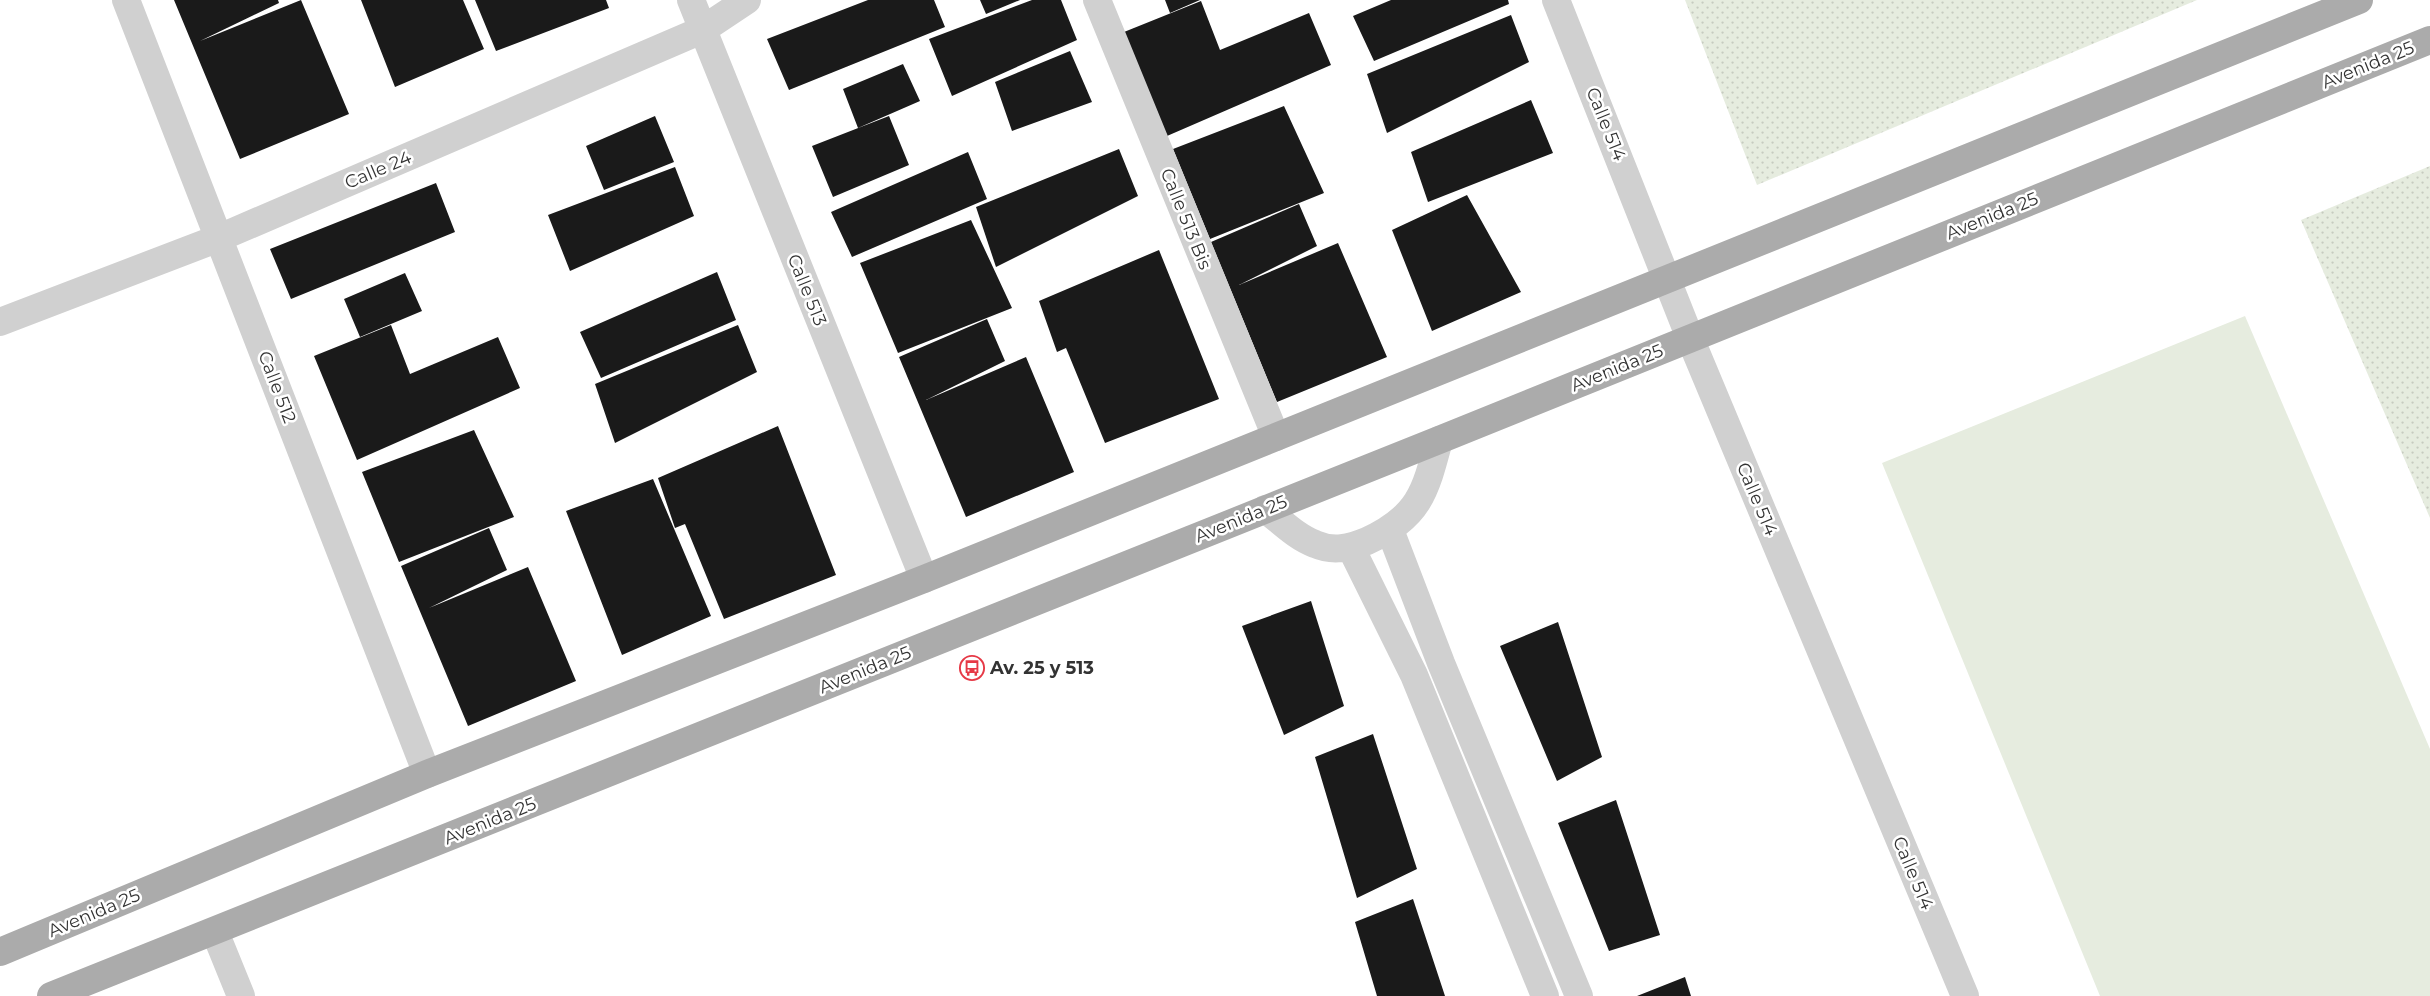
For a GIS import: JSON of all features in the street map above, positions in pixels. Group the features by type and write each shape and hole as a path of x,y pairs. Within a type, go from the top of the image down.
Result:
{"main road":[{"name":"Avenida 25","path":"0,952 427,774 924,579 1667,277 2360,0"},
{"name":"Avenida 25","path":"51,996 215,932 2430,40"}],"street":[{"name":"Calle 512","path":"126,0 427,774"},
{"name":"Calle 513","path":"691,0 924,579"},
{"name":"Calle 24","path":"0,322 219,238 702,30 747,0"},
{"name":"Calle 513 Bis","path":"1097,0 1276,437"},
{"name":"Calle 514","path":"1556,0 1690,338 1965,996"},
{"path":"1265,509 1300,537 1316,545 1336,549 1351,548 1390,530 1404,519 1416,504 1428,481 1439,440"},
{"path":"1390,530 1579,996"},
{"path":"1351,548 1414,675 1545,996"},
{"path":"1401,650 1431,635"},
{"path":"1453,771 1481,758"},
{"path":"1522,941 1551,928"},
{"path":"215,932 242,996"}],"shaded area":[{"path":"1685,0 2197,0 1757,185"},
{"path":"2430,166 2430,518 2301,220"},
{"path":"2245,316 2430,749 2430,996 2100,996 1882,463"}],"building":[{"path":"174,0 278,0 279,3 200,41 301,0 349,114 240,159"},
{"path":"361,0 463,0 484,49 395,87"},
{"path":"475,0 606,0 609,8 496,51"},
{"path":"868,0 934,0 945,27 789,90 767,39"},
{"path":"980,0 1020,0 986,14"},
{"path":"1032,0 1061,0 1077,40 952,96 929,39"},
{"path":"1165,0 1200,0 1170,13"},
{"path":"1391,0 1508,0 1509,4 1374,61 1353,16"},
{"path":"1201,1 1220,50 1309,13 1331,65 1167,136 1124,32"},
{"path":"1511,15 1529,62 1387,133 1367,74"},
{"path":"1070,51 1092,102 1012,131 995,82"},
{"path":"903,64 920,101 858,128 843,89"},
{"path":"1531,100 1553,153 1428,202 1411,152"},
{"path":"1284,106 1324,193 1210,239 1173,149"},
{"path":"655,116 674,162 604,190 586,146"},
{"path":"889,116 909,165 833,197 812,146"},
{"path":"1119,149 1138,196 996,267 976,207"},
{"path":"968,152 987,199 852,257 831,212"},
{"path":"675,167 694,216 570,271 548,215"},
{"path":"436,183 455,232 291,299 270,249"},
{"path":"1467,195 1521,292 1432,331 1392,230"},
{"path":"1299,204 1317,246 1239,285 1338,243 1387,357 1277,402 1211,242"},
{"path":"971,220 1012,308 898,353 860,263"},
{"path":"1159,250 1219,399 1105,443 1066,348 1057,352 1039,301"},
{"path":"717,272 736,320 601,378 580,332"},
{"path":"405,273 422,311 360,337 344,299"},
{"path":"987,319 1005,361 926,400 1026,357 1074,472 966,517 899,357"},
{"path":"391,325 410,374 498,337 520,388 357,460 314,356"},
{"path":"738,325 757,372 615,443 595,384"},
{"path":"778,426 836,575 724,619 685,524 675,528 658,478"},
{"path":"474,430 514,517 399,562 362,472"},
{"path":"653,479 711,616 622,655 566,511"},
{"path":"489,528 507,570 429,608 528,567 576,681 468,726 401,566"},
{"path":"1311,601 1344,706 1284,735 1242,626"},
{"path":"1558,622 1602,757 1557,781 1500,646"},
{"path":"1373,734 1417,869 1357,898 1315,757"},
{"path":"1616,800 1660,935 1609,951 1558,823"},
{"path":"1413,899 1445,996 1377,996 1355,922"},
{"path":"1685,977 1691,996 1637,996"}],"place":[{"name":"Av. 25 y 513","path":"972,668"}]}
